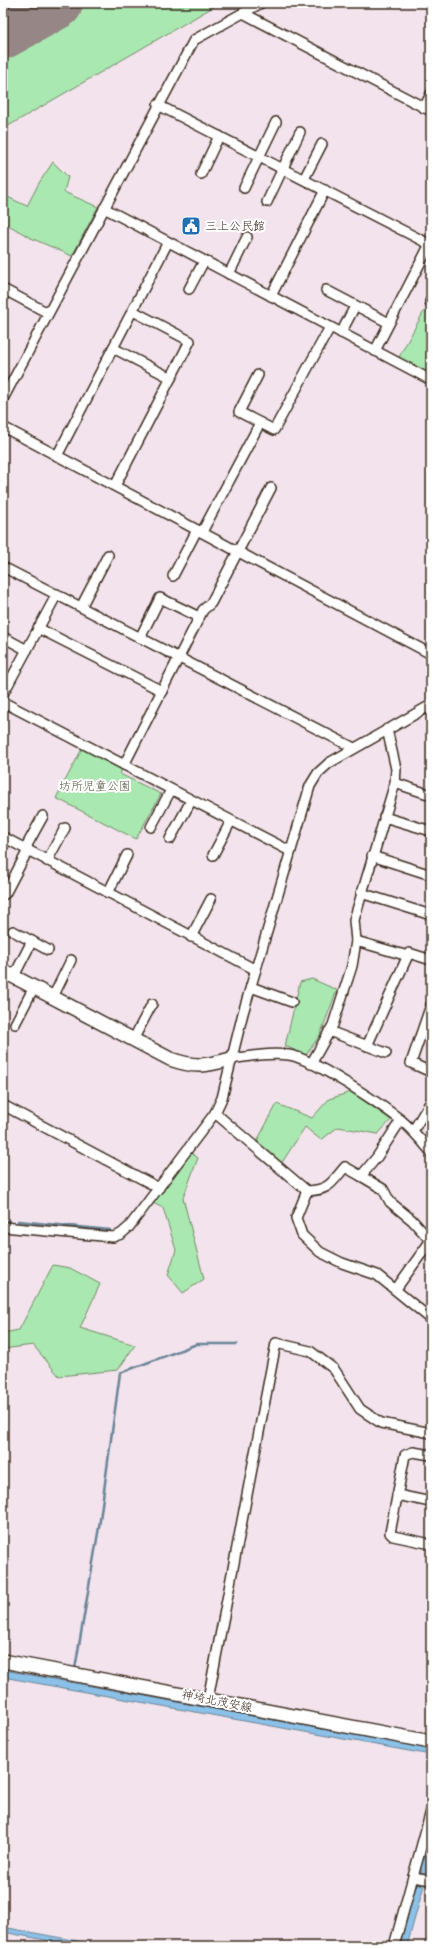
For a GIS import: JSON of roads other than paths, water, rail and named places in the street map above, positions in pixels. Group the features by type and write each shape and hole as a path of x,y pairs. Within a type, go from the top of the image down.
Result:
{"main road":[{"path":"8,974 170,1059 189,1066 207,1065 231,1059"},
{"name":"神埼北茂安線","path":"3,1661 431,1742"}],"street":[{"path":"3,399 158,105 194,40 261,3"},
{"path":"243,13 427,109 431,94"},
{"path":"158,105 431,244 375,351"},
{"path":"244,188 276,122"},
{"path":"267,202 300,132"},
{"path":"201,174 220,136"},
{"path":"304,179 322,144"},
{"path":"270,296 325,190"},
{"path":"104,208 431,380"},
{"path":"229,274 248,237"},
{"path":"57,456 168,242"},
{"path":"189,289 204,261"},
{"path":"3,289 48,313"},
{"path":"326,290 389,324"},
{"path":"341,333 355,306"},
{"path":"115,486 190,341 132,310"},
{"path":"258,375 239,412 274,430 330,327"},
{"path":"113,348 171,378"},
{"path":"173,576 200,531 260,423"},
{"path":"3,427 431,654"},
{"path":"124,765 199,617 203,610 211,603 271,488"},
{"path":"82,607 108,555"},
{"path":"3,567 354,748"},
{"path":"3,694 56,594"},
{"path":"140,638 160,598 199,617"},
{"path":"38,628 162,692"},
{"path":"3,637 27,650"},
{"path":"3,702 191,801 290,851"},
{"path":"3,1227 113,1236 121,1234 129,1227 215,1113 222,1098 251,987 310,786 318,773 329,763 431,705"},
{"path":"311,1064 329,1032 352,966 356,941 354,920 395,783 396,769 387,729"},
{"path":"395,783 431,795"},
{"path":"151,826 171,790"},
{"path":"170,839 191,801"},
{"path":"5,894 28,850 27,845 42,816"},
{"path":"384,817 431,831"},
{"path":"213,855 231,821"},
{"path":"47,861 65,828"},
{"path":"3,837 108,894 256,970"},
{"path":"108,894 128,855"},
{"path":"372,856 431,875"},
{"path":"361,893 431,915"},
{"path":"191,937 211,899"},
{"path":"13,931 48,950"},
{"path":"356,941 408,956"},
{"path":"8,974 32,942"},
{"path":"367,1046 409,953 431,960"},
{"path":"53,997 71,960"},
{"path":"15,1024 34,987"},
{"path":"251,987 292,1002"},
{"path":"133,1040 152,1004"},
{"path":"431,1004 411,1063 431,1072"},
{"path":"329,1032 386,1054"},
{"path":"231,1059 263,1054 290,1055 311,1064 352,1086 401,1120 413,1131 431,1152"},
{"path":"413,1131 431,1100"},
{"path":"3,1105 159,1188"},
{"path":"215,1113 307,1191 322,1191 330,1185 345,1167 383,1189 390,1202 412,1220 431,1240 396,1289"},
{"path":"361,1176 377,1157 401,1120"},
{"path":"307,1191 296,1218 302,1235 320,1252 342,1263 377,1275 431,1319"},
{"path":"208,1699 276,1343 310,1351 334,1369 360,1409 381,1423 431,1433"},
{"path":"431,1455 413,1452 405,1455 390,1533 393,1536 431,1544"},
{"path":"397,1495 431,1502"},
{"path":"394,1946 431,1811"},
{"path":"413,1877 430,1880"}],"water":[{"path":"4,1670 431,1749 431,1755 3,1677"},
{"path":"431,1828 431,1856 428,1871 407,1946 400,1946 415,1886 418,1884 422,1870 420,1868"},
{"path":"3,1927 104,1946 77,1946 3,1932"}],"waterway":[{"path":"3,1220 9,1221"},
{"path":"18,1221 110,1230"},
{"path":"75,1669 99,1527 120,1373 197,1344 237,1344"}],"place":[{"name":"三上公民館","path":"191,226"}],"park label":[{"name":"坊所児童公園","path":"95,786"}]}
